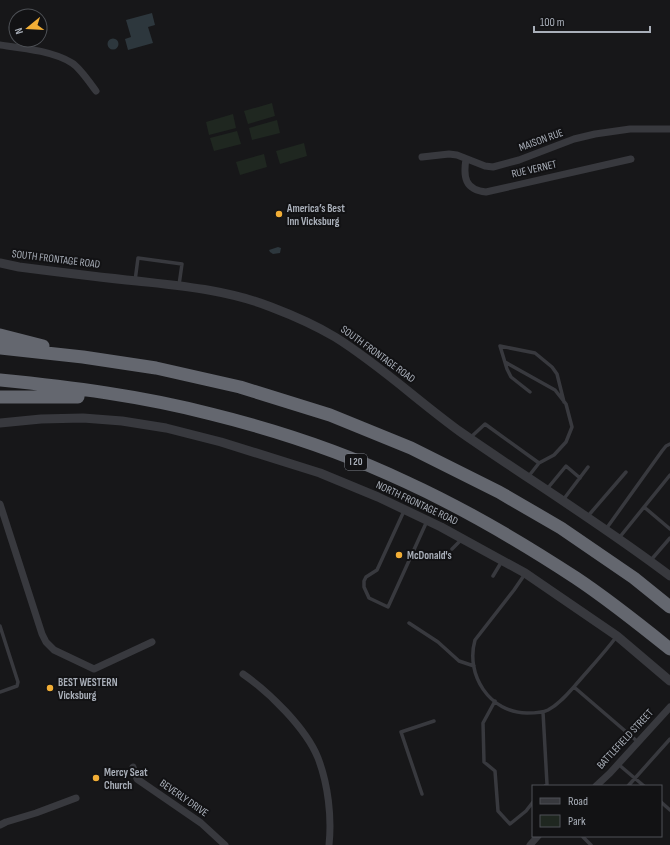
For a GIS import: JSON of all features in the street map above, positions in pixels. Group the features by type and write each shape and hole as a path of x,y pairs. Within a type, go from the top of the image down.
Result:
{"highway":[{"path":"0,335 83,357"},
{"path":"0,348 83,357 156,368 240,387 330,415 411,448 499,492 561,528 634,578 670,606"},
{"name":"I 20","path":"0,380 95,391 151,400 211,414 287,436 341,455 405,481 460,508 516,540 621,610 670,649"},
{"path":"0,397 71,396 151,400"}],"street":[{"path":"0,45 23,48 57,56 73,63 96,91"},
{"name":"MAISON RUE","path":"422,157 449,154 456,155 485,166 493,167 519,160 574,139 595,134 630,129 670,129"},
{"name":"RUE VERNET","path":"466,159 465,170 468,183 477,191 486,192 631,159"},
{"name":"SOUTH FRONTAGE ROAD","path":"0,263 19,267 179,286 220,293 256,302 297,318 333,336 362,356 470,438 527,478 588,517 650,560 670,576"},
{"name":"NORTH FRONTAGE ROAD","path":"0,423 41,419 83,418 122,421 166,428 221,442 320,473 428,520 525,573 617,636 670,681"},
{"path":"0,504 38,621 46,642 54,650 94,669 152,642"},
{"path":"243,674 260,685 282,708 303,732 318,757 328,803 329,845"},
{"name":"BATTLEFIELD STREET","path":"597,785 670,707"},
{"name":"BEVERLY DRIVE","path":"133,767 137,779 201,823 225,845"},
{"path":"0,825 76,798"},
{"path":"530,845 537,837"}],"lane":[{"path":"136,281 138,258 182,264 179,286"},
{"path":"530,392 511,377 507,370 500,346 535,353 552,367 557,374 564,402"},
{"path":"505,362 555,390 566,404 572,427 566,442 554,455 539,463 527,478"},
{"path":"470,438 486,424 539,463"},
{"path":"606,530 662,451 670,444"},
{"path":"546,490 566,466 580,478"},
{"path":"563,501 588,467"},
{"path":"588,517 626,472"},
{"path":"619,539 670,475"},
{"path":"644,507 670,529"},
{"path":"405,510 377,570 369,574 364,581 364,587 370,598 388,606 428,520"},
{"path":"452,549 463,538"},
{"path":"650,560 670,538"},
{"path":"493,576 503,560"},
{"path":"525,573 514,590 475,640 472,657 480,684 486,695 505,708 520,713 543,712 556,706 606,651 617,636"},
{"path":"410,623 438,642 459,661 474,666"},
{"path":"0,626 18,682 17,686 0,692"},
{"path":"574,687 638,742"},
{"path":"495,701 483,723 484,762 495,771 498,811 510,824 526,811 532,803"},
{"path":"543,712 546,785"},
{"path":"422,794 401,732 434,721"},
{"path":"629,785 670,739"},
{"path":"618,764 643,785"},
{"path":"662,803 670,810"},
{"path":"583,837 591,845"}],"green space":[{"path":"272,103 275,116 248,124 244,111"},
{"path":"233,114 236,128 209,135 206,122"},
{"path":"277,120 280,133 252,140 249,128"},
{"path":"237,131 241,144 214,151 210,138"},
{"path":"304,143 307,156 280,164 276,151"},
{"path":"264,154 267,167 240,175 236,162"}],"shaded area":[{"path":"152,13 155,25 148,27 153,43 128,50 125,39 131,37 126,20"},
{"path":"111,39 115,39 117,40 117,48 111,49 108,46 108,42"},
{"path":"278,247 281,248 280,253 273,254 269,250"}],"place":[{"name":"America’s Best Inn Vicksburg","path":"279,214"},
{"name":"McDonald's","path":"399,555"},
{"name":"BEST WESTERN Vicksburg","path":"50,688"},
{"name":"Mercy Seat Church","path":"96,778"}]}
